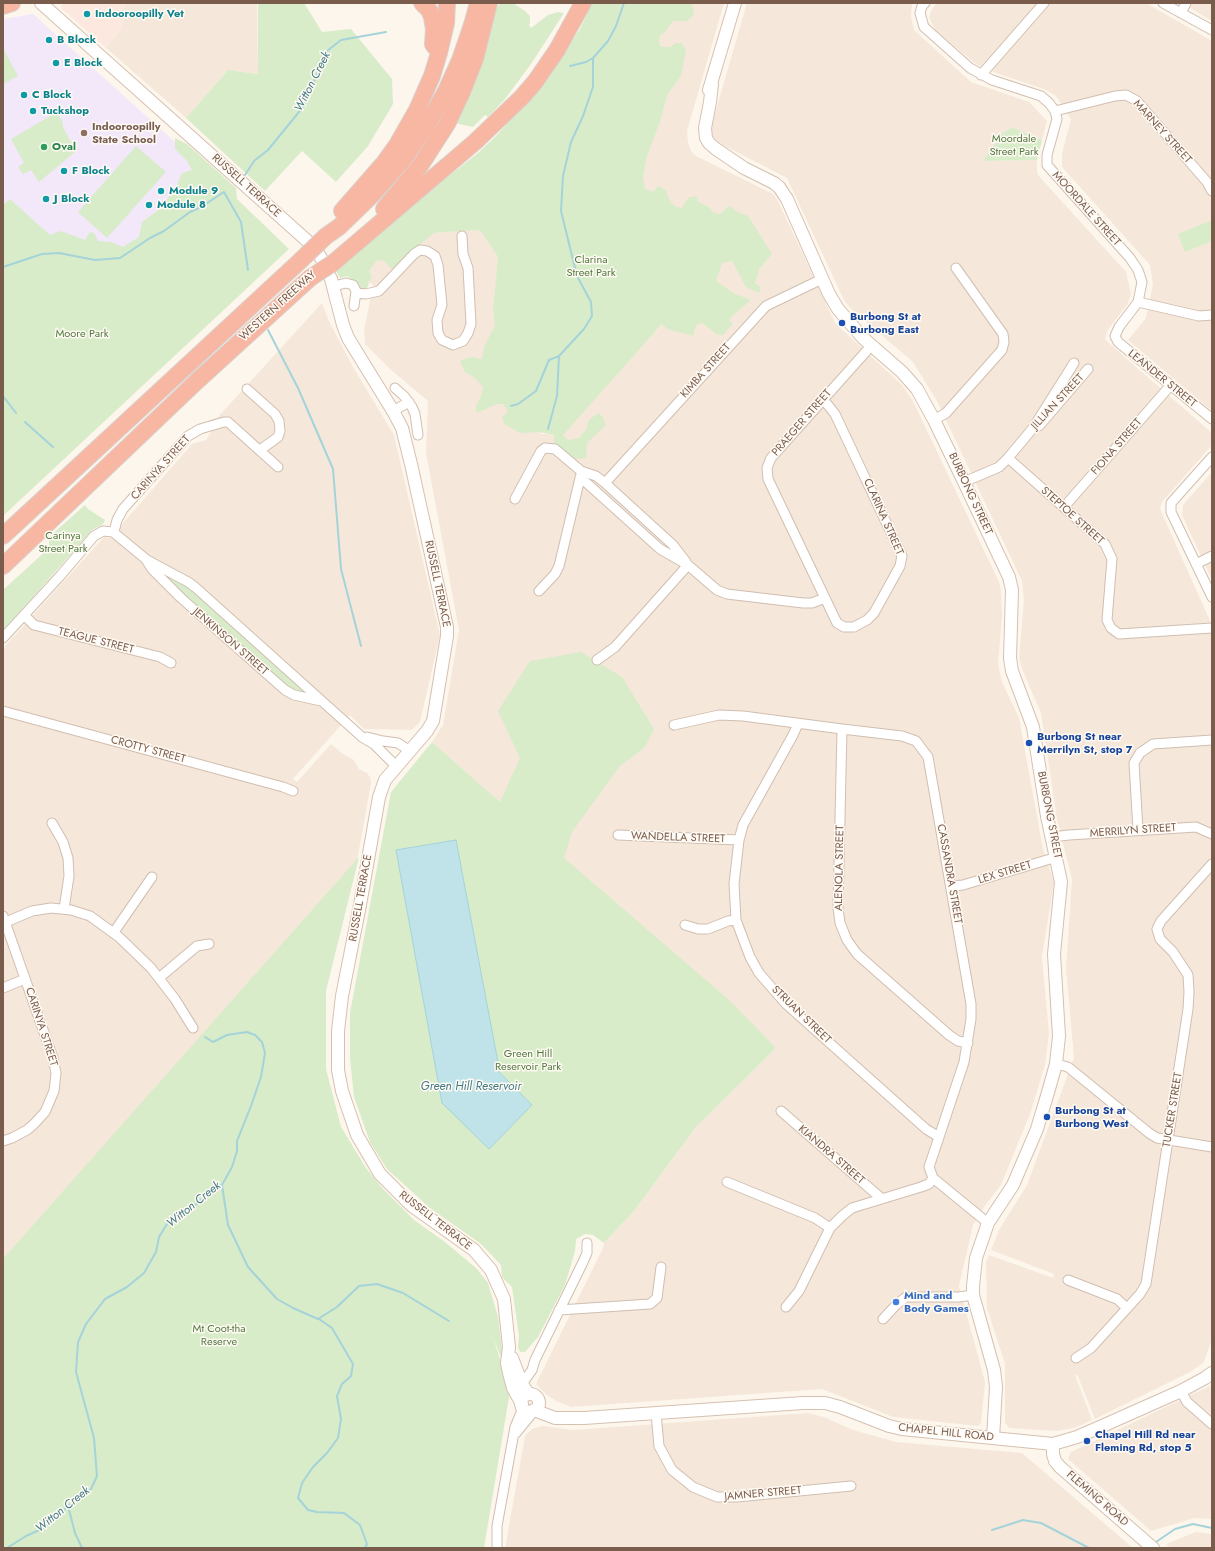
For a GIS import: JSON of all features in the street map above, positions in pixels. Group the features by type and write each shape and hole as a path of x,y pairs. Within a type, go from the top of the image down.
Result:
{"highway":[{"path":"3,6 12,3"},
{"path":"422,3 429,10 432,16 434,29 433,44 439,53"},
{"path":"326,236 331,223 371,179 397,145 417,110 432,76 439,53 446,23 448,3"},
{"path":"502,116 533,76 576,3"},
{"path":"342,252 470,146 522,97 545,68 567,33 583,3"},
{"name":"WESTERN FREEWAY","path":"3,536 326,236 339,227 378,189 404,159 426,127 455,71 472,25 483,4"},
{"name":"WESTERN FREEWAY","path":"3,566 197,381 310,278 342,252 388,205 420,166 447,124 468,76 481,40 483,4"}],"main road":[{"name":"RUSSELL TERRACE","path":"41,3 308,241 321,258 334,286 343,325 348,338 402,428 447,627 447,636 433,721 427,731 385,780 379,797 362,897 342,996 338,1031 338,1070 342,1091 357,1135 380,1174 410,1205 474,1250 491,1270 504,1299 509,1347 517,1372"},
{"name":"BURBONG STREET","path":"735,3 712,84 705,128 706,138 716,149 744,168 774,183 783,192 831,298 853,328 910,381 922,398 1009,577 1012,590 1010,658 1012,671 1033,727 1061,882 1054,954 1059,1036 1056,1064 1030,1147 1012,1185 988,1224 976,1258 973,1295 994,1370 996,1387 993,1438"},
{"name":"RUSSELL TERRACE","path":"509,1347 507,1365 510,1380 533,1396"},
{"path":"517,1372 513,1378 518,1387"},
{"name":"CHAPEL HILL ROAD","path":"534,1411 555,1418 574,1418 803,1403 825,1403 840,1407 889,1426 902,1429 1053,1444 1077,1437 1181,1391 1212,1373"},
{"name":"RUSSELL TERRACE","path":"518,1387 522,1405"},
{"name":"CHAPEL HILL ROAD","path":"533,1396 550,1408 574,1418"},
{"path":"533,1396 539,1403 534,1411 525,1410 522,1405 524,1398 533,1396"},
{"name":"FLEMING ROAD","path":"1053,1444 1052,1454 1060,1467 1153,1548"}],"street":[{"path":"925,3 922,6 920,13 924,27 970,68 981,75 1041,96 1049,103 1054,111"},
{"path":"981,75 1044,3"},
{"path":"1163,3 1212,30"},
{"path":"1181,13 1186,3"},
{"name":"MARNEY STREET","path":"1054,111 1115,96 1126,95 1137,100 1207,182 1212,191"},
{"name":"MOORDALE STREET","path":"1054,111 1057,119 1047,155 1047,165 1130,258 1138,270 1142,282 1138,302 1119,327 1115,336"},
{"path":"356,293 366,294 379,291 414,254 420,250 427,251 435,256 438,265 442,305 437,320 438,333 442,340 453,345 463,341 471,324 468,268 463,254 462,236"},
{"path":"934,420 946,413 1002,350 1004,342 1003,334 956,268"},
{"name":"KIMBA STREET","path":"605,482 766,306 822,279"},
{"path":"334,286 349,283 354,286 356,293 354,306"},
{"path":"1138,302 1199,316 1212,315"},
{"name":"LEANDER STREET","path":"1115,336 1118,342 1212,419"},
{"name":"PRAEGER STREET","path":"825,598 768,479 768,466 771,458 871,346"},
{"name":"JILLIAN STREET","path":"1008,458 1028,434 1074,363"},
{"name":"JILLIAN STREET","path":"1028,434 1047,417 1088,370"},
{"name":"FIONA STREET","path":"1064,507 1170,386"},
{"path":"395,388 409,402 415,414 418,435"},
{"path":"247,389 275,414 279,422 280,431 278,437 260,450 278,467"},
{"name":"CLARINA STREET","path":"823,399 835,414 900,549 902,559 900,566 874,613 861,624 849,627 839,624 834,619 825,598"},
{"path":"393,411 409,402"},
{"name":"CARINYA STREET","path":"112,531 112,517 123,509 188,436 200,429 228,422 260,450"},
{"path":"515,499 540,452 547,448 555,449 560,452 660,549 688,565 715,588 727,594 806,603 815,602 825,598"},
{"path":"1212,457 1171,503 1171,512 1212,597"},
{"path":"964,482 999,467 1008,458"},
{"name":"STEPTOE STREET","path":"1008,458 1105,544 1112,558 1107,620 1111,628 1119,634 1212,628"},
{"path":"581,474 594,475 605,482 673,545 688,565"},
{"path":"539,591 555,574 560,566 581,474"},
{"path":"3,638 94,536 101,531 112,531"},
{"name":"JENKINSON STREET","path":"112,531 147,560 193,585 325,704 374,744 396,766"},
{"path":"1196,564 1212,556"},
{"name":"JENKINSON STREET","path":"147,560 152,569 181,598 285,690 294,695 316,699 325,704"},
{"path":"596,660 615,647 688,565"},
{"name":"TEAGUE STREET","path":"24,615 34,625 160,657 171,663"},
{"name":"CROTTY STREET","path":"3,711 293,791"},
{"name":"CASSANDRA STREET","path":"674,726 719,715 743,716 902,736 916,741 928,757 952,886 971,1004 971,1020 964,1062 929,1167 933,1178"},
{"name":"STRUAN STREET","path":"798,724 743,825 739,840 734,884 736,920 750,957 759,973 781,999 926,1129 939,1137"},
{"name":"JENKINSON STREET","path":"354,729 373,739 400,743 410,751"},
{"name":"ALENOLA STREET","path":"842,729 838,908 840,923 847,940 857,954 949,1035 958,1041 968,1043"},
{"path":"1138,830 1134,763 1140,753 1153,744 1212,740"},
{"path":"52,823 63,842 68,862 69,876 64,909"},
{"name":"MERRILYN STREET","path":"1052,837 1196,827 1212,834"},
{"name":"WANDELLA STREET","path":"618,835 739,840"},
{"name":"LEX STREET","path":"952,886 963,885 1057,857"},
{"name":"TUCKER STREET","path":"1076,1358 1091,1348 1140,1294 1146,1284 1188,1010 1189,992 1188,975 1173,952 1160,939 1156,929 1212,864"},
{"path":"114,932 152,877"},
{"path":"4,919 32,911 51,908 64,909 90,916 114,932 141,958 175,999 193,1028"},
{"name":"CARINYA STREET","path":"3,1141 18,1135 40,1119 49,1105 56,1082 53,1058 4,919"},
{"path":"685,925 698,929 708,929 728,921 736,920"},
{"path":"159,978 197,946 209,944"},
{"path":"3,988 26,979"},
{"path":"1056,1064 1068,1067 1156,1138 1212,1147"},
{"name":"KIANDRA STREET","path":"781,1111 882,1199"},
{"path":"786,1307 799,1291 830,1228 852,1208 921,1188 929,1184 933,1178 988,1224"},
{"path":"727,1182 815,1218 830,1228"},
{"path":"518,1387 531,1371 585,1259 587,1243"},
{"path":"560,1310 650,1304 657,1298 660,1267"},
{"path":"1068,1280 1117,1299 1127,1308"},
{"path":"883,1319 906,1297 959,1297 973,1295"},
{"path":"517,1372 526,1368 535,1360"},
{"path":"1181,1391 1187,1402 1212,1424"},
{"path":"497,1548 497,1526 514,1438 515,1425 521,1413 522,1405"},
{"path":"514,1438 534,1411"},
{"name":"JAMNER STREET","path":"656,1413 659,1446 672,1470 693,1487 717,1497 737,1497 851,1486"}],"shaded area":[{"path":"63,3 125,4 121,29 105,47 62,9 61,6"},
{"path":"125,3 257,3 258,74 228,70 186,118 105,47 121,29"},
{"path":"643,3 724,3 687,131 691,151 696,156 773,194 778,201 835,323 901,384 912,399 999,582 1001,591 1002,616 998,664 1002,682 1019,718 1043,849 1054,882 1042,957 1049,1033 1045,1065 1030,1114 1001,1185 984,1207 973,1225 959,1286 985,1382 981,1423 978,1426 893,1417 822,1389 571,1407 556,1401 547,1395 536,1384 603,1248 604,1243 634,1211 696,1127 776,1048 432,742 443,725 459,630 426,453 428,401 390,369 365,344 364,330 373,285 358,273 378,254 434,233 483,229 498,257 541,434 550,434 558,437 682,303 722,335 693,289 608,171"},
{"path":"747,3 912,3 911,16 914,30 971,82 1029,102 1047,121 1042,140 1012,127 983,161 1037,160 1037,174 1126,272 1131,294 1127,305 1107,331 1105,339 1212,433 1212,445 1162,502 1160,509 1212,625 1212,1339 1204,1362 1192,1371 1095,1419 1077,1374 1075,1375 1092,1420 1074,1428 1056,1431 1009,1428 1005,1423 1005,1364 987,1308 986,1262 989,1255 1053,1278 1054,1274 991,1250 999,1230 1027,1185 1074,1058 1066,969 1072,879 1057,819 1041,713 1022,669 1019,658 1024,600 1022,581 937,401 913,362 850,308 844,300 787,178 721,144 713,137 711,127"},
{"path":"937,3 1146,3 1212,41 1212,411 1128,340 1146,318 1153,284 1150,265 1062,167 1062,154 1071,119 1056,96 1044,89 996,73 976,64 935,30 929,17 932,9"},
{"path":"1182,3 1212,3 1212,21"},
{"name":"Indooroopilly State School","path":"33,14 215,178 123,253 53,239 10,199 3,205 3,19"},
{"path":"322,303 329,321 353,367 394,435 440,635 420,722 412,730 364,729 350,715 293,779 297,782 331,744 343,754 354,760 359,769 367,773 370,777 371,783 354,878 3,1266 3,653 5,646 104,537 110,538 192,444 206,440 211,432 209,420 217,418"},
{"path":"1212,472 1212,580 1182,515 1183,505"},
{"path":"1212,1385 1212,1519 1195,1518 1151,1531 1068,1459 1071,1452"},
{"path":"808,1413 824,1417 853,1430 896,1442 1022,1453 1133,1548 505,1548 525,1436 532,1429 543,1426 573,1430"},
{"path":"1196,1532 1212,1534 1212,1548 1171,1548 1166,1544"}],"green space":[{"path":"258,3 304,3 322,32 351,29 392,79 393,104 368,146 336,182 302,151 265,191 186,118 228,70 258,74"},
{"path":"500,3 513,3 525,11 530,16 529,25 531,28 548,15 558,12 564,13 531,64 505,99 488,117 485,115 473,127 455,123 491,18"},
{"name":"Clarina Street Park","path":"592,3 690,3 694,10 693,16 687,21 673,21 664,33 660,35 659,43 661,47 670,47 676,43 682,43 686,50 681,76 667,95 661,119 647,156 643,176 645,189 653,192 658,186 665,189 671,203 676,207 682,208 688,198 694,196 697,198 698,202 709,207 714,213 720,214 729,206 748,216 772,254 759,269 755,283 761,288 759,293 746,287 732,261 722,263 716,281 733,293 751,300 733,315 729,320 733,323 722,336 720,334 718,335 702,323 696,325 693,336 667,329 662,324 563,435 568,440 579,438 587,428 588,421 598,413 602,416 606,425 588,442 586,448 587,458 575,459 565,455 554,446 554,435 539,432 520,433 504,424 502,417 508,412 503,404 497,404 479,412 476,411 476,406 481,397 483,387 475,378 465,372 460,362 463,359 473,357 482,359 484,347 495,325 493,310 498,257 481,231 475,230 434,233 406,256 393,270 384,261 377,260 369,271 372,277 370,281 368,281 369,283 367,288 362,291 358,283 347,276 340,278 336,271 478,153 496,136 544,83 580,29"},
{"path":"3,48 18,76 3,84"},
{"name":"Oval","path":"57,112 75,152 39,182 31,170 23,174 18,167 24,163 11,139"},
{"name":"Moordale Street Park","path":"1012,127 1042,140 1037,160 983,161 1002,134"},
{"name":"Moore Park","path":"175,138 187,144 236,188 237,199 289,249 3,516 3,205 10,199 50,235 61,231 85,240 90,232 94,233 98,241 111,242 123,247 139,237 142,222 157,211 175,189 182,173 192,170 187,161 175,149"},
{"path":"136,146 166,172 107,238 78,212"},
{"path":"1212,220 1212,241 1185,252 1178,234"},
{"name":"Carinya Street Park","path":"85,505 88,509 105,520 103,524 92,530 3,631 3,590 49,548 49,537"},
{"path":"165,575 191,589 307,693 305,694 291,690 172,585"},
{"name":"Green Hill Reservoir Park","path":"581,652 622,677 654,729 645,747 619,767 572,832 564,858 728,999 776,1048 696,1127 634,1211 604,1243 593,1235 585,1234 576,1239 575,1251 565,1285 538,1337 525,1352 520,1352 518,1347 519,1336 512,1287 502,1277 501,1265 481,1244 430,1208 387,1169 370,1142 354,1097 350,1058 350,1013 391,792 432,742 500,802 520,758 498,711 530,661"},
{"name":"Mt Coot-tha Reserve","path":"359,857 326,991 326,1069 341,1127 366,1168 382,1188 414,1220 445,1242 477,1269 488,1283 498,1317 504,1366 493,1337 510,1391 484,1548 3,1548 3,1259"}],"water":[{"name":"Green Hill Reservoir","path":"456,840 500,1073 532,1105 489,1149 442,1103 396,850"}],"waterway":[{"name":"Witton Creek","path":"570,66 586,62 593,58 608,41 616,26 624,3"},
{"name":"Witton Creek","path":"243,178 254,161 268,150 303,107 327,51 341,40 386,32"},
{"path":"548,429 557,396 559,356 584,329 592,316 591,302 577,276 561,211 563,176 571,142 583,116 593,87 593,58"},
{"name":"Witton Creek","path":"3,267 42,254 59,253 95,260 120,258 150,238 164,231 190,212 201,207 224,192 241,222 248,270"},
{"path":"268,330 298,388 333,469 341,569 361,646"},
{"path":"511,406 518,404 536,391 549,360 559,356"},
{"path":"3,396 16,413"},
{"path":"25,422 53,447"},
{"name":"Witton Creek","path":"7,1548 26,1536 44,1528 68,1506 91,1489 97,1476 94,1438 76,1372 78,1342 86,1324 105,1299 127,1287 144,1273 156,1252 159,1237 167,1224 199,1202 209,1191 222,1185 232,1167 237,1151 237,1141 261,1077 265,1053 262,1042 255,1035 247,1032 227,1035 213,1042 205,1037"},
{"path":"222,1185 228,1225 248,1267 277,1299 318,1319 337,1307 359,1286 377,1284 403,1293 449,1321"},
{"path":"319,1319 332,1328 353,1364 351,1376 342,1384 337,1396 341,1419 338,1438 327,1453 313,1467 302,1483 298,1498 308,1510 317,1512 344,1513 360,1525 367,1544 365,1548"},
{"path":"68,1506 75,1533 82,1548"},
{"path":"992,1530 1023,1520 1041,1523 1089,1548"},
{"path":"1156,1542 1175,1529 1193,1524 1212,1528"}],"place":[{"name":"Indooroopilly Vet","path":"87,14"},
{"name":"B Block","path":"49,40"},
{"name":"E Block","path":"56,63"},
{"name":"C Block","path":"24,95"},
{"name":"Tuckshop","path":"33,111"},
{"name":"Indooroopilly State School","path":"84,133"},
{"name":"Oval","path":"44,147"},
{"name":"F Block","path":"64,171"},
{"name":"Module 9","path":"161,191"},
{"name":"J Block","path":"46,199"},
{"name":"Module 8","path":"149,205"},
{"name":"Burbong St at Burbong East","path":"842,323"},
{"name":"Burbong St near Merrilyn St, stop 7","path":"1029,743"},
{"name":"Burbong St at Burbong West","path":"1047,1117"},
{"name":"Mind and Body Games","path":"896,1302"},
{"name":"Chapel Hill Rd near Fleming Rd, stop 5","path":"1087,1441"}]}
